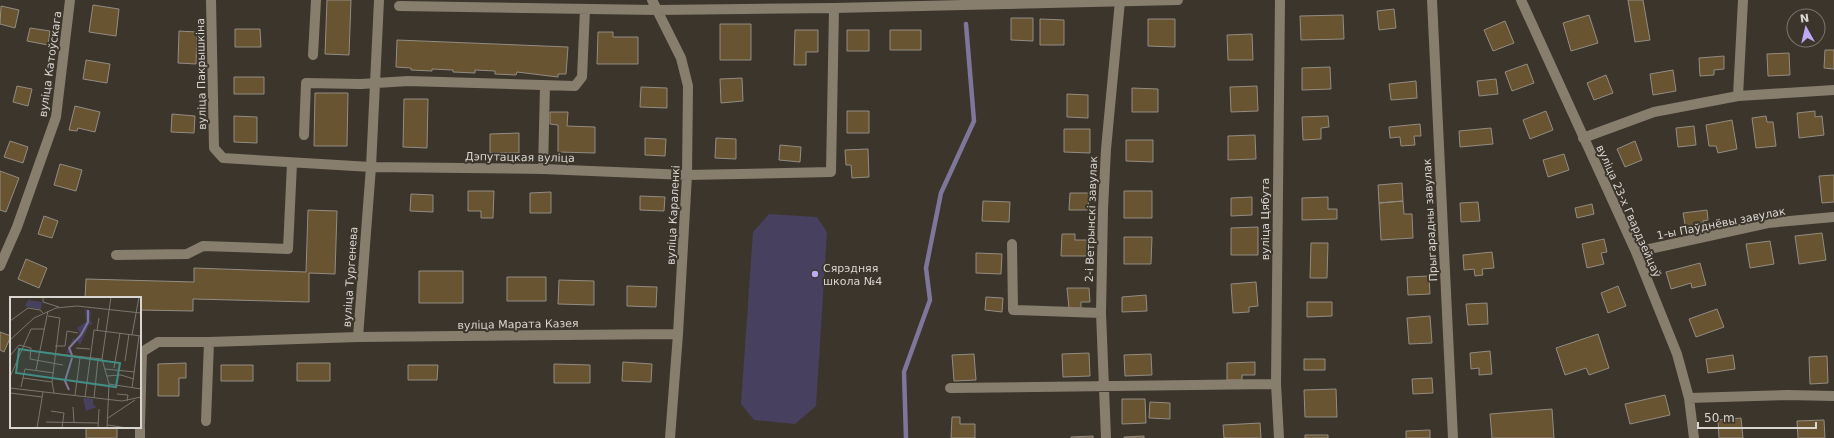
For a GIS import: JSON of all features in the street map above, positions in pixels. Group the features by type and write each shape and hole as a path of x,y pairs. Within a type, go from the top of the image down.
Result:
{"street":[{"name":"вуліца Катоўскага","path":"0,266 17,227 56,117 70,0"},
{"name":"вуліца Пакрышкіна","path":"211,0 214,148"},
{"path":"313,55 316,0"},
{"name":"вуліца Тургенева","path":"141,388 142,352 158,342 358,338 371,166 379,0"},
{"name":"вуліца Караленкі","path":"652,0 681,58 688,86 687,175 678,334 670,438"},
{"path":"399,6 657,10 834,8 1178,0"},
{"name":"вуліца Цябута","path":"1279,438 1276,384 1280,0"},
{"name":"Прыгарадны завулак","path":"1432,0 1453,438"},
{"name":"вуліца 23-х Гвардзейцаў","path":"1521,0 1636,252 1677,354 1689,398 1694,438"},
{"path":"1738,96 1743,0"},
{"name":"2-і Ветрынскі завулак","path":"1106,438 1101,313 1106,149 1120,1"},
{"name":"Дэпутацкая вуліца","path":"214,148 223,158 292,163 543,169 687,175 831,172 834,8"},
{"path":"304,135 306,83 374,83 408,81 575,86 582,77 585,9"},
{"path":"543,169 545,86"},
{"path":"1583,138 1654,112 1738,96 1834,90"},
{"path":"116,255 187,254 202,246 288,249 292,163"},
{"name":"1-ы Паўднёвы завулак","path":"1636,252 1768,223 1834,217"},
{"path":"1012,244 1013,310 1101,313"},
{"name":"вуліца Марата Казея","path":"358,338 678,334"},
{"path":"206,421 209,342"},
{"path":"950,388 1276,384"},
{"path":"1689,398 1788,395 1834,396"}],"shaded area":[{"path":"769,214 817,217 827,232 816,406 795,424 754,420 741,404 753,232"}],"building":[{"path":"327,0 351,0 349,55 325,54"},
{"path":"1628,0 1643,0 1650,40 1635,42"},
{"path":"93,5 119,9 116,36 89,32"},
{"path":"1,6 19,10 15,28 0,24"},
{"path":"1394,9 1396,28 1379,30 1377,11"},
{"path":"1343,15 1344,39 1301,40 1300,16"},
{"path":"1589,15 1598,43 1571,51 1563,23"},
{"path":"1011,18 1033,18 1033,41 1011,40"},
{"path":"1040,19 1064,20 1064,45 1040,45"},
{"path":"1148,19 1175,19 1175,47 1148,46"},
{"path":"1505,21 1514,43 1493,51 1484,30"},
{"path":"720,24 751,24 751,60 720,60"},
{"path":"30,28 50,31 48,45 27,41"},
{"path":"235,29 260,29 261,47 235,47"},
{"path":"795,30 818,30 818,52 806,52 806,65 794,65"},
{"path":"847,30 869,30 869,51 847,51"},
{"path":"890,30 921,30 921,50 890,50"},
{"path":"179,31 197,32 196,64 178,63"},
{"path":"598,32 613,32 613,37 638,37 638,64 597,64"},
{"path":"1252,34 1253,60 1228,60 1227,35"},
{"path":"397,40 568,47 566,74 558,74 558,77 517,72 516,75 495,74 495,71 475,70 475,73 432,69 432,71 411,70 411,68 396,67"},
{"path":"1825,50 1834,50 1834,69 1824,68"},
{"path":"1789,53 1790,75 1768,76 1767,54"},
{"path":"1724,56 1724,69 1714,70 1714,75 1700,76 1699,58"},
{"path":"86,60 110,64 107,83 83,79"},
{"path":"1527,64 1534,83 1512,91 1505,72"},
{"path":"1330,67 1331,89 1302,90 1302,68"},
{"path":"1673,70 1676,91 1653,95 1650,74"},
{"path":"1606,75 1613,93 1594,100 1587,83"},
{"path":"234,77 264,77 264,94 234,94"},
{"path":"742,78 743,101 721,103 720,79"},
{"path":"1496,79 1498,94 1479,96 1477,81"},
{"path":"1416,81 1417,98 1391,100 1389,84"},
{"path":"17,86 32,89 28,106 13,102"},
{"path":"1257,86 1258,111 1231,112 1230,87"},
{"path":"641,87 667,88 667,108 640,107"},
{"path":"1132,88 1158,89 1158,112 1132,112"},
{"path":"315,93 348,93 347,146 314,146"},
{"path":"1067,94 1088,95 1088,118 1067,117"},
{"path":"404,99 428,99 427,148 403,147"},
{"path":"75,106 100,112 95,132 78,128 77,131 69,130"},
{"path":"847,111 869,111 869,133 847,133"},
{"path":"1546,111 1553,130 1530,139 1523,120"},
{"path":"1815,111 1815,117 1822,116 1824,135 1799,138 1797,113"},
{"path":"550,112 568,112 567,126 595,127 595,153 558,152 558,125 550,124"},
{"path":"172,114 195,116 194,133 171,132"},
{"path":"234,116 257,117 257,143 234,142"},
{"path":"1328,116 1329,127 1321,128 1321,139 1303,140 1302,117"},
{"path":"1766,116 1767,122 1773,122 1776,146 1756,148 1752,118"},
{"path":"1732,120 1737,149 1718,153 1716,146 1709,146 1706,125"},
{"path":"1420,124 1421,136 1414,136 1415,145 1401,146 1400,137 1390,138 1389,127"},
{"path":"1694,126 1696,145 1678,147 1676,128"},
{"path":"1491,128 1493,144 1460,147 1459,131"},
{"path":"1064,129 1090,129 1090,153 1064,152"},
{"path":"519,133 519,153 490,153 490,134"},
{"path":"1255,135 1256,159 1228,160 1228,136"},
{"path":"645,138 666,139 665,156 645,155"},
{"path":"716,138 736,139 736,159 715,158"},
{"path":"1126,140 1153,140 1153,162 1126,161"},
{"path":"10,141 28,147 23,163 4,157"},
{"path":"1635,141 1642,160 1625,167 1617,149"},
{"path":"780,145 801,147 800,162 779,160"},
{"path":"868,149 869,177 852,178 851,165 846,165 845,150"},
{"path":"1564,154 1569,170 1548,177 1543,160"},
{"path":"60,164 82,170 76,191 54,185"},
{"path":"0,171 19,178 6,212 0,210"},
{"path":"1834,175 1834,202 1822,203 1819,176"},
{"path":"1402,183 1403,201 1379,203 1378,185"},
{"path":"468,191 494,191 493,218 481,218 481,211 468,211"},
{"path":"1124,191 1152,191 1152,218 1124,218"},
{"path":"551,192 551,213 530,213 530,193"},
{"path":"1070,193 1089,193 1088,210 1069,210"},
{"path":"411,194 433,195 433,212 410,211"},
{"path":"640,196 665,197 664,211 640,210"},
{"path":"1252,197 1252,215 1231,216 1231,198"},
{"path":"1328,197 1328,209 1337,209 1337,219 1302,220 1302,198"},
{"path":"983,201 1010,202 1009,222 982,221"},
{"path":"1403,201 1404,214 1412,214 1413,238 1381,240 1379,203"},
{"path":"1478,202 1480,221 1461,222 1460,203"},
{"path":"1592,204 1594,214 1577,218 1575,208"},
{"path":"308,210 337,211 335,274 309,273 309,302 193,299 193,311 141,310 141,297 85,297 86,279 194,282 194,268 306,272"},
{"path":"1707,210 1708,220 1703,221 1704,227 1686,230 1683,213"},
{"path":"44,216 58,221 52,238 38,234"},
{"path":"1258,227 1258,255 1231,255 1231,228"},
{"path":"1822,233 1826,260 1799,264 1795,236"},
{"path":"1062,234 1075,234 1075,240 1087,240 1087,256 1061,256"},
{"path":"1124,237 1152,237 1151,264 1124,264"},
{"path":"1604,239 1607,252 1601,253 1604,264 1587,268 1582,244"},
{"path":"1770,241 1774,264 1750,268 1746,244"},
{"path":"1311,243 1328,243 1327,278 1310,278"},
{"path":"1492,252 1494,268 1482,269 1483,275 1475,276 1474,269 1464,270 1463,255"},
{"path":"976,253 1002,254 1001,274 976,273"},
{"path":"26,259 47,268 39,288 18,279"},
{"path":"1700,263 1706,285 1692,288 1691,283 1671,289 1666,272"},
{"path":"419,271 463,271 463,303 419,303"},
{"path":"1429,276 1430,294 1408,295 1407,277"},
{"path":"507,277 546,277 546,301 507,301"},
{"path":"559,280 594,281 594,305 558,304"},
{"path":"1256,282 1258,306 1249,307 1249,312 1233,313 1231,284"},
{"path":"627,286 657,287 656,307 627,306"},
{"path":"1618,286 1626,306 1608,313 1601,293"},
{"path":"1067,288 1089,288 1090,302 1081,302 1081,308 1069,308"},
{"path":"1146,295 1147,311 1122,312 1122,297"},
{"path":"986,297 1003,298 1002,312 985,310"},
{"path":"1307,302 1332,302 1332,316 1307,317"},
{"path":"1487,303 1488,324 1468,325 1466,304"},
{"path":"1717,309 1724,327 1696,337 1689,319"},
{"path":"1430,316 1432,343 1409,344 1407,318"},
{"path":"0,332 10,336 10,338 4,352 0,350"},
{"path":"1598,334 1609,368 1589,375 1586,368 1565,375 1556,348"},
{"path":"1490,351 1492,374 1479,375 1479,368 1471,369 1470,353"},
{"path":"1089,353 1090,376 1063,377 1062,354"},
{"path":"974,354 976,380 954,381 952,355"},
{"path":"1151,354 1152,375 1125,376 1124,355"},
{"path":"1733,355 1735,369 1708,373 1706,359"},
{"path":"1827,356 1828,383 1810,384 1809,357"},
{"path":"1304,359 1325,359 1325,370 1304,370"},
{"path":"623,362 652,364 651,382 622,381"},
{"path":"1255,362 1255,375 1242,375 1242,380 1227,380 1227,363"},
{"path":"186,363 186,378 179,378 179,396 158,396 158,364"},
{"path":"297,363 330,363 330,381 297,381"},
{"path":"554,364 590,365 590,383 554,383"},
{"path":"221,365 253,365 253,381 221,381"},
{"path":"408,365 438,365 437,380 408,380"},
{"path":"1432,378 1433,393 1413,394 1412,379"},
{"path":"1336,389 1337,417 1305,417 1304,390"},
{"path":"1665,395 1670,415 1630,424 1625,404"},
{"path":"1122,399 1145,399 1146,423 1122,424"},
{"path":"1150,402 1170,403 1170,419 1149,418"},
{"path":"1552,409 1554,438 1492,438 1490,414"},
{"path":"952,417 960,417 960,424 975,424 975,438 951,438"},
{"path":"1741,418 1743,438 1719,438 1718,420"},
{"path":"1824,420 1825,438 1798,438 1797,421"},
{"path":"1260,423 1261,438 1224,438 1223,425"},
{"path":"86,428 117,428 117,438 86,438"},
{"path":"1430,430 1430,438 1406,438 1406,431"},
{"path":"1305,435 1328,435 1328,438 1305,438"},
{"path":"1093,436 1093,438 1071,438 1071,437"},
{"path":"1144,436 1144,438 1124,438 1124,437"}],"waterway":[{"path":"906,438 904,372 930,300 926,268 941,193 974,121 966,24"}],"place":[{"name":"Сярэдняя школа №4","path":"815,274"}]}
